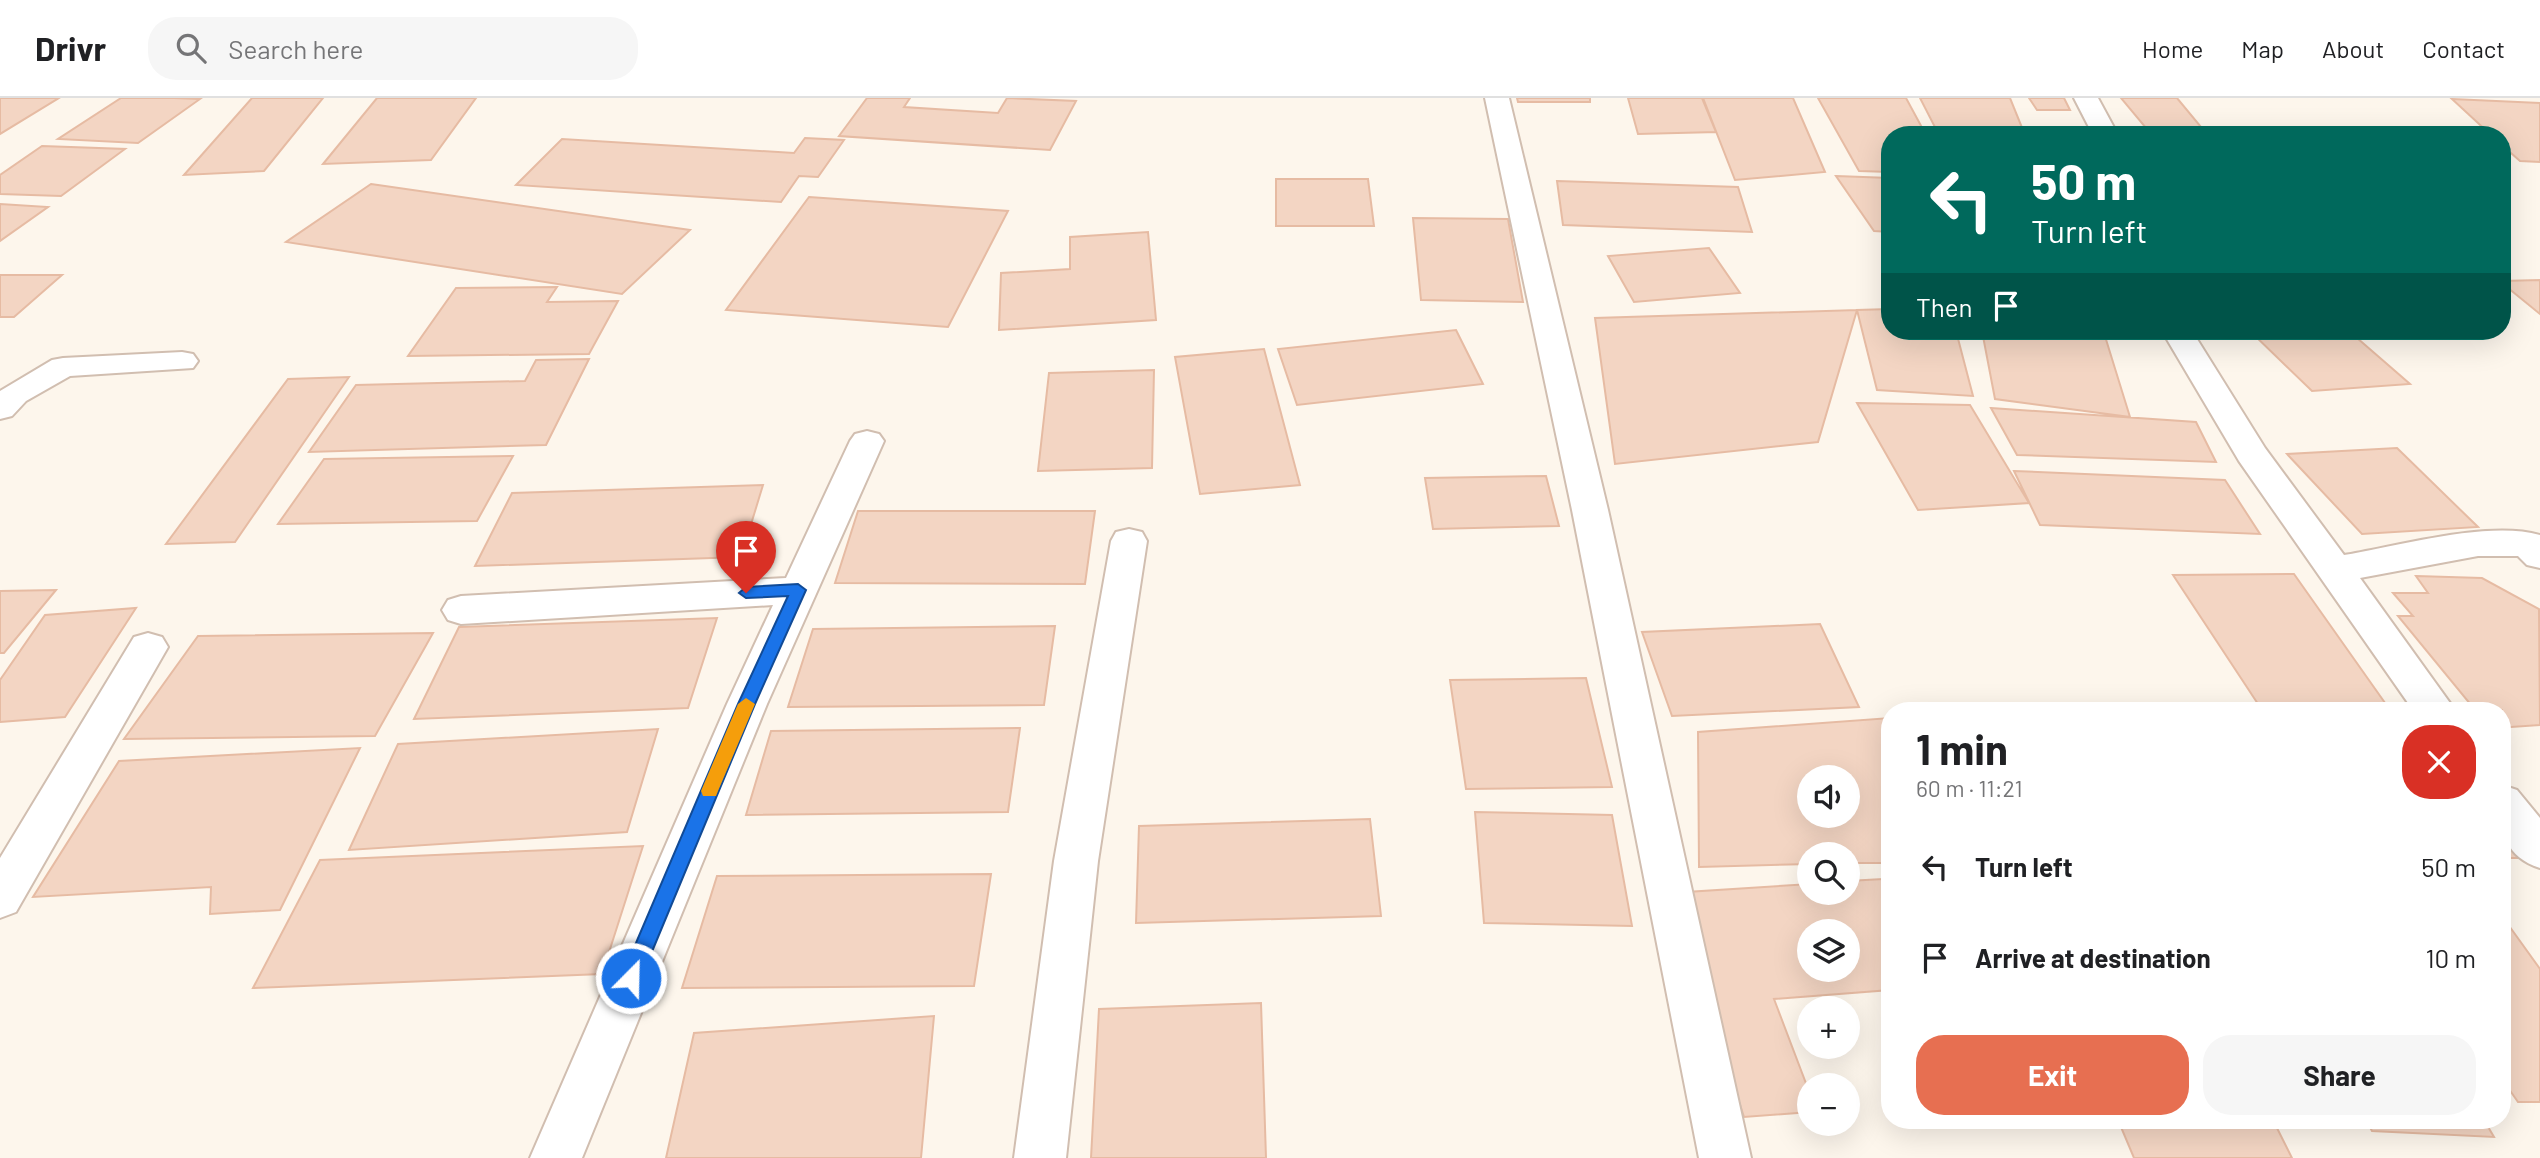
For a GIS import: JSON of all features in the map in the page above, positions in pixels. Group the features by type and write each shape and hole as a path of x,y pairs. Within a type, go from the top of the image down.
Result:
{"street":[{"path":"1497,98 1593,524 1726,1158"},
{"path":"2086,98 2101,126"},
{"path":"2183,340 2252,453 2429,702"},
{"path":"0,409 15,394 63,367 182,361"},
{"path":"556,1158 747,704 867,441"},
{"path":"1040,1158 1076,861 1129,541"},
{"path":"2333,570 2478,544 2527,544 2540,556"},
{"path":"461,610 798,590"},
{"path":"0,898 148,647"},
{"path":"2511,813 2540,850"}],"building":[{"path":"0,98 59,98 0,134"},
{"path":"121,98 200,99 138,143 58,139"},
{"path":"252,98 323,98 264,171 184,175"},
{"path":"377,98 476,98 431,160 323,164"},
{"path":"867,98 910,98 904,107 998,113 1007,98 1076,101 1050,150 839,136"},
{"path":"1517,98 1590,98 1590,102 1518,102"},
{"path":"1628,98 1702,98 1716,132 1638,134"},
{"path":"1703,98 1793,98 1825,172 1735,180"},
{"path":"1818,98 1906,98 1921,126 1881,126 1881,172 1859,171"},
{"path":"1920,98 2010,98 2021,126 1934,126"},
{"path":"2029,98 2064,98 2070,110 2037,110"},
{"path":"2121,98 2177,98 2200,126 2144,126"},
{"path":"2452,99 2540,103 2540,162 2520,161 2511,153 2511,126 2481,126"},
{"path":"805,138 844,140 818,177 799,176 781,202 516,185 562,139 794,153"},
{"path":"42,146 125,149 61,196 0,194 0,175"},
{"path":"1836,176 1881,178 1881,231 1874,231"},
{"path":"1276,179 1368,179 1374,226 1276,226"},
{"path":"1557,181 1738,187 1752,232 1563,225"},
{"path":"371,184 690,230 622,294 286,242"},
{"path":"809,197 1008,211 948,327 726,310"},
{"path":"0,204 48,207 0,241"},
{"path":"1413,218 1508,219 1523,302 1421,300"},
{"path":"1148,232 1156,320 999,330 1001,273 1070,269 1070,237"},
{"path":"1709,248 1740,293 1634,302 1608,256"},
{"path":"0,275 62,275 14,317 0,317"},
{"path":"2540,280 2540,314 2511,290 2511,281"},
{"path":"557,287 547,302 618,301 589,354 408,356 456,288"},
{"path":"1881,309 1881,340 1958,340 1973,396 1877,390 1857,310"},
{"path":"1857,310 1818,442 1615,464 1595,318"},
{"path":"1456,330 1483,384 1297,405 1278,349"},
{"path":"1984,340 2106,340 2130,417 1995,399"},
{"path":"2259,340 2359,340 2410,384 2312,391"},
{"path":"1264,349 1300,485 1200,494 1175,357"},
{"path":"589,359 546,445 309,452 356,385 525,381 536,360"},
{"path":"1154,370 1152,468 1038,471 1049,373"},
{"path":"349,377 235,542 166,544 288,379"},
{"path":"1857,403 1970,405 2029,503 1918,510"},
{"path":"1991,408 2196,422 2216,462 2017,455"},
{"path":"2397,448 2478,527 2362,534 2287,454"},
{"path":"513,456 477,521 278,524 324,459"},
{"path":"2014,471 2225,480 2260,534 2040,525"},
{"path":"1546,476 1559,526 1433,529 1425,478"},
{"path":"763,485 741,557 475,566 512,493"},
{"path":"858,511 1095,511 1085,584 835,583"},
{"path":"2294,574 2384,702 2257,702 2173,575"},
{"path":"2416,576 2482,578 2539,609 2540,725 2511,727 2511,702 2469,702 2398,616 2413,616 2393,593 2428,593"},
{"path":"56,590 4,653 0,653 0,591"},
{"path":"136,608 65,717 0,722 0,680 45,615"},
{"path":"717,618 688,708 414,719 459,627"},
{"path":"1820,624 1859,707 1672,716 1642,632"},
{"path":"1055,626 1044,705 788,707 813,629"},
{"path":"433,633 375,736 124,739 198,636"},
{"path":"1586,678 1612,787 1466,789 1450,680"},
{"path":"1881,719 1881,863 1860,863 1860,842 1797,842 1797,864 1699,867 1698,732"},
{"path":"1020,728 1008,812 746,815 771,731"},
{"path":"658,729 627,832 349,850 398,744"},
{"path":"360,748 280,910 210,914 211,887 33,897 119,761"},
{"path":"1475,812 1612,815 1632,926 1484,923"},
{"path":"1370,819 1381,916 1136,923 1139,826"},
{"path":"2511,840 2525,858 2511,858"},
{"path":"643,846 602,974 253,988 320,860"},
{"path":"991,874 974,986 682,988 717,876"},
{"path":"1881,879 1881,991 1774,999 1802,1073 1797,1073 1797,1113 1744,1117 1671,893 1797,885 1797,905 1860,905 1860,880"},
{"path":"2511,929 2540,969 2540,1102 2518,1102 2511,1092"},
{"path":"1261,1003 1266,1158 1091,1158 1099,1009"},
{"path":"934,1016 921,1158 666,1158 694,1033"},
{"path":"2122,1129 2278,1129 2292,1158 2134,1158"},
{"path":"2371,1129 2489,1129 2494,1137"}],"slow traffic":[{"path":"709,791 746,704"}],"route":[{"path":"631,978 798,590 746,593"}]}
